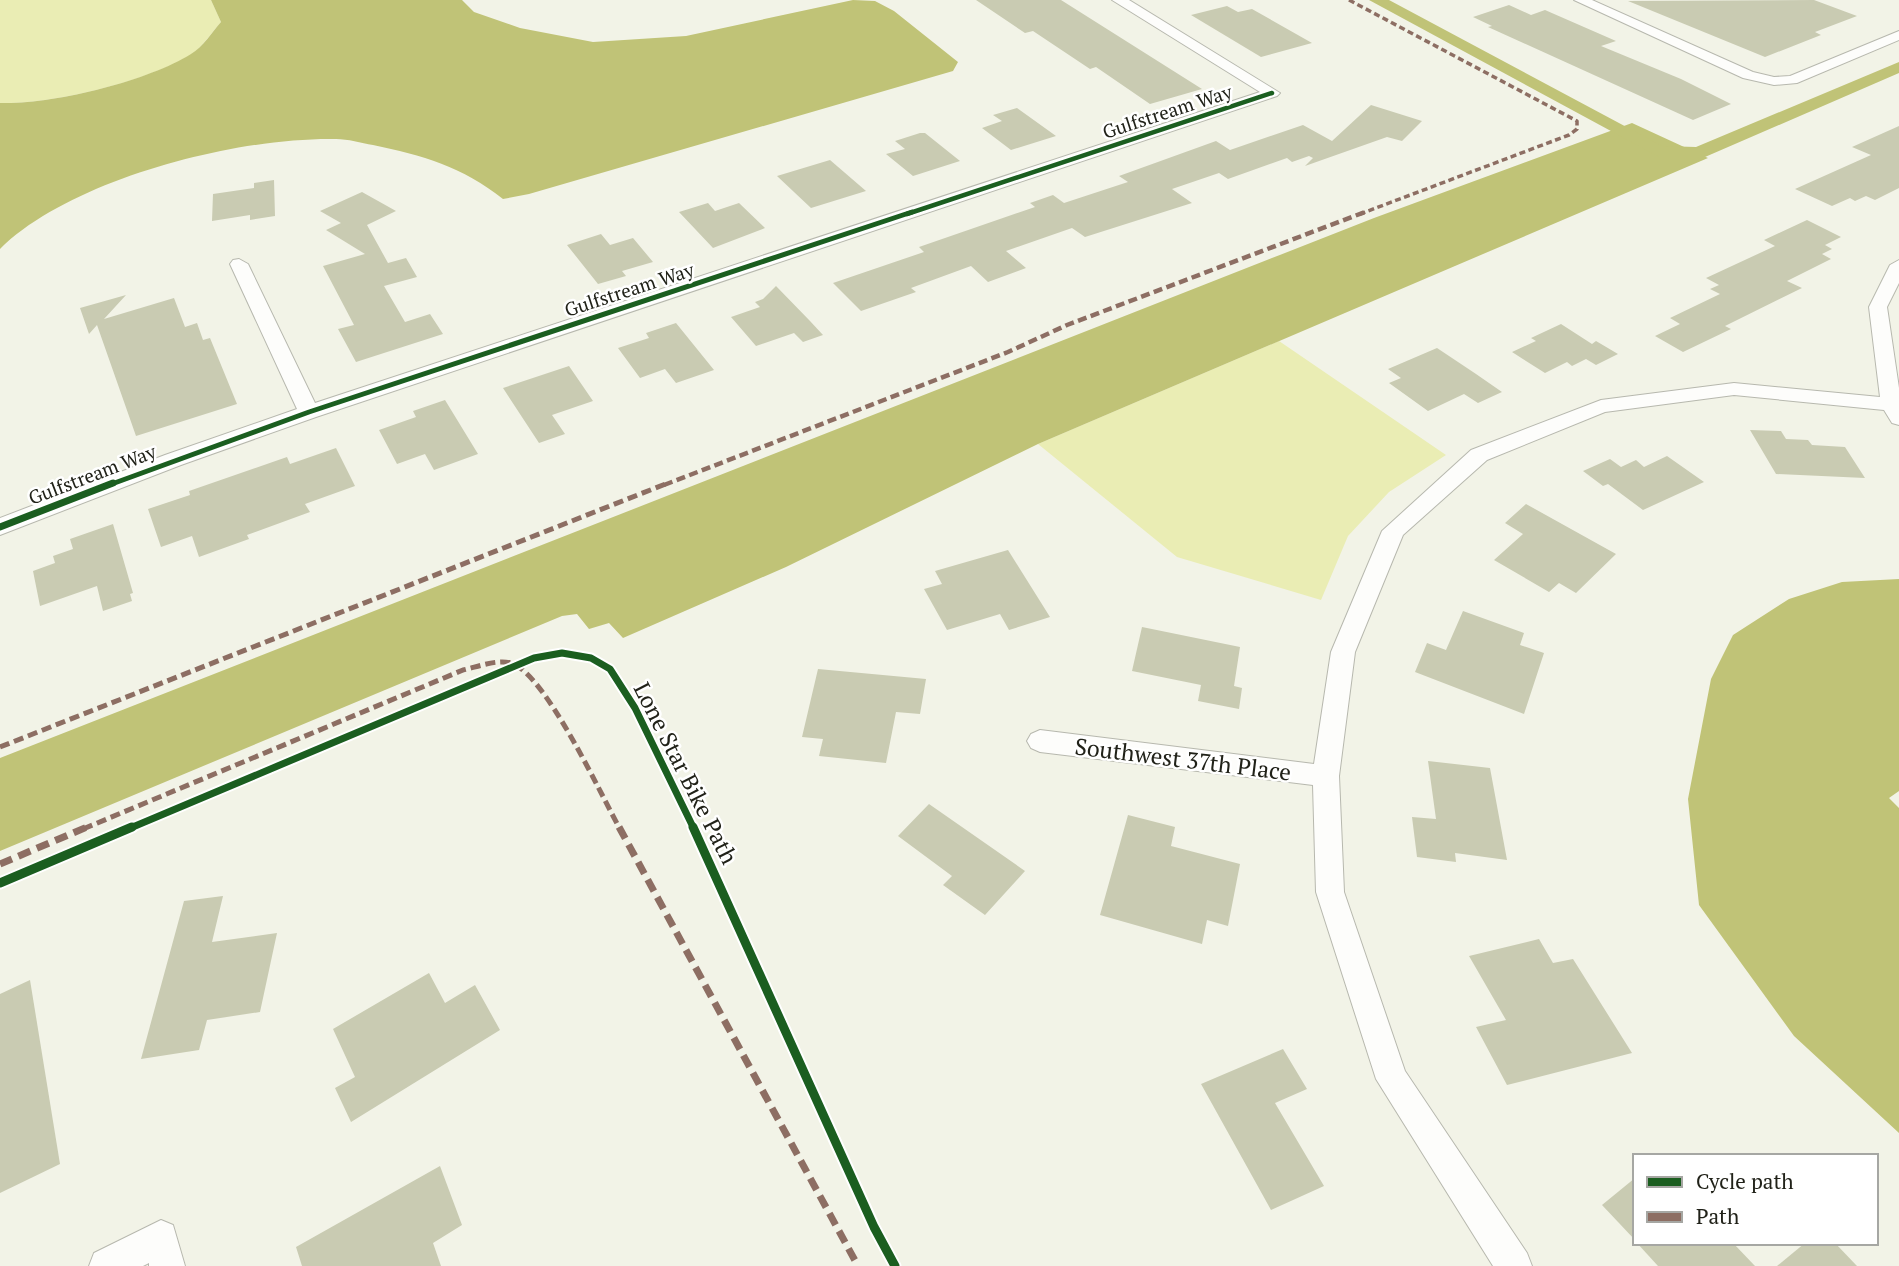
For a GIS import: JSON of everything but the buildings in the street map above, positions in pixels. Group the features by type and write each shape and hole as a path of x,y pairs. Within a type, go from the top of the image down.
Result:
{"street":[{"name":"Gulfstream Way","path":"0,527 173,460 309,412 1272,93 1119,0"},
{"path":"1581,0 1748,75 1774,81 1792,80 1899,35"},
{"path":"239,264 309,412"},
{"path":"1514,1266 1392,1079 1330,892 1326,776 1343,652 1393,531 1479,455 1601,406 1734,389 1895,412 1878,307 1899,265"},
{"name":"Southwest 37th Place","path":"1040,741 1326,776"},
{"path":"107,1266 164,1252"}],"shaded area":[{"path":"0,0 211,0 221,22 192,54 151,73 71,95 21,103 0,103"},
{"path":"211,0 462,0 474,12 520,28 593,42 686,36 853,0 875,1 894,11 958,62 953,71 529,194 503,199 473,178 441,164 408,153 345,140 296,140 205,154 111,183 69,202 31,224 0,249 0,103 45,100 99,89 173,64 195,51 221,22"},
{"path":"1632,123 1708,158 1038,444 786,567 623,638 609,623 589,629 577,614 562,616 0,851 0,758 1374,218"},
{"path":"1279,341 1446,455 1389,492 1348,536 1321,600 1177,557 1038,444"},
{"path":"1899,579 1899,791 1889,798 1899,808 1899,1133 1794,1036 1699,905 1688,799 1711,679 1733,635 1789,599 1842,582"}],"waterway":[{"path":"1377,0 1653,146"},
{"path":"1659,151 1698,153 1899,67"}],"marked path":[{"path":"0,747 446,569 1008,352 1067,325 1569,135 1577,129 1577,121 1549,105 1349,0"},
{"path":"0,864 463,670 494,663 512,663 527,673 548,697 858,1266"}],"cycle path":[{"path":"0,527 173,460 309,412 1272,93"},
{"name":"Lone Star Bike Path","path":"0,883 534,658 562,653 591,658 610,669 635,708 701,844 874,1227 895,1266"}]}
